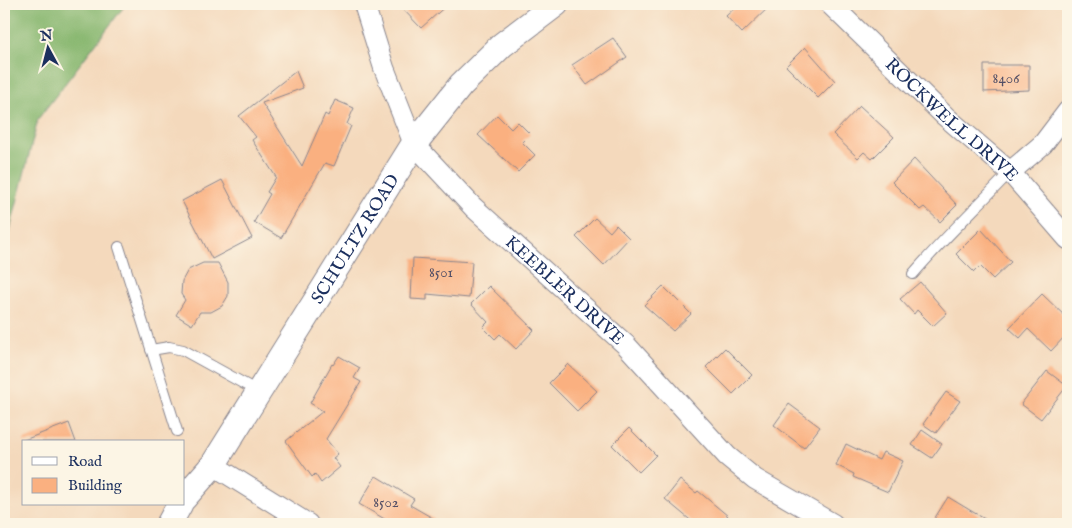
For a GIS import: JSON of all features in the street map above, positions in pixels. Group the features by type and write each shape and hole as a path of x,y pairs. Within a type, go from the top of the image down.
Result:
{"street":[{"name":"KEEBLER DRIVE","path":"364,4 384,68 414,144 473,207 626,345 727,456 755,479 832,524"},
{"name":"SCHULTZ ROAD","path":"185,497 213,464 414,144 461,86 495,52 556,4"},
{"name":"ROCKWELL DRIVE","path":"830,4 945,116 1010,172 1068,239"},
{"path":"1010,172 1042,144 1068,112"},
{"path":"213,464 308,524"},
{"path":"169,524 179,506"}],"lane":[{"path":"913,274 939,243 977,208 1010,172"},
{"path":"118,247 177,431"},
{"path":"151,350 169,347 183,350 259,392"}],"green space":[{"path":"4,4 126,4 38,119 4,254"}],"building":[{"path":"398,4 448,4 421,28"},
{"path":"739,4 772,4 742,33 726,16"},
{"path":"613,38 627,57 587,85 572,65"},
{"path":"805,47 835,81 818,98 786,66"},
{"path":"984,65 1029,65 1029,90 984,92"},
{"path":"296,71 303,88 262,103 302,166 325,114 328,116 335,100 354,108 347,124 351,126 334,166 325,163 281,238 254,222 270,194 267,192 276,177 252,140 256,137 239,116"},
{"path":"860,106 894,137 872,159 864,152 858,158 833,134"},
{"path":"497,115 511,129 518,122 530,134 522,142 535,155 518,172 478,135"},
{"path":"914,159 957,205 940,222 924,207 920,210 892,182"},
{"path":"222,180 252,238 212,259 182,201"},
{"path":"595,218 610,232 616,225 629,238 604,265 576,237"},
{"path":"981,229 1011,262 993,279 980,266 974,272 956,254"},
{"path":"413,258 472,262 469,298 427,294 427,300 411,299"},
{"path":"203,263 218,263 228,282 228,296 222,306 211,312 200,312 192,325 176,315 185,300 181,294 182,281 188,270"},
{"path":"920,282 947,313 933,326 917,310 914,314 900,299"},
{"path":"489,286 534,330 516,349 500,334 495,339 483,327 488,322 471,304"},
{"path":"663,286 691,314 673,331 644,305"},
{"path":"1042,294 1068,319 1068,333 1051,351 1028,329 1020,338 1009,328"},
{"path":"725,348 752,375 733,394 706,367"},
{"path":"339,356 360,368 354,378 361,382 326,439 338,454 333,458 340,467 321,483 315,474 312,477 286,441 323,411 310,403 332,364"},
{"path":"568,364 597,391 577,411 549,383"},
{"path":"1047,371 1067,386 1041,419 1021,404"},
{"path":"946,392 960,401 936,433 923,424"},
{"path":"789,404 820,427 804,448 774,425"},
{"path":"69,423 75,440 24,440"},
{"path":"629,428 656,455 639,472 612,445"},
{"path":"922,430 942,444 932,458 912,445"},
{"path":"846,444 879,460 883,452 903,461 888,492 853,477 854,474 836,465"},
{"path":"376,476 414,499 410,505 443,524 393,524 359,504"},
{"path":"680,480 696,493 698,491 728,516 721,524 695,524 665,499"},
{"path":"948,497 993,524 931,524"}]}
